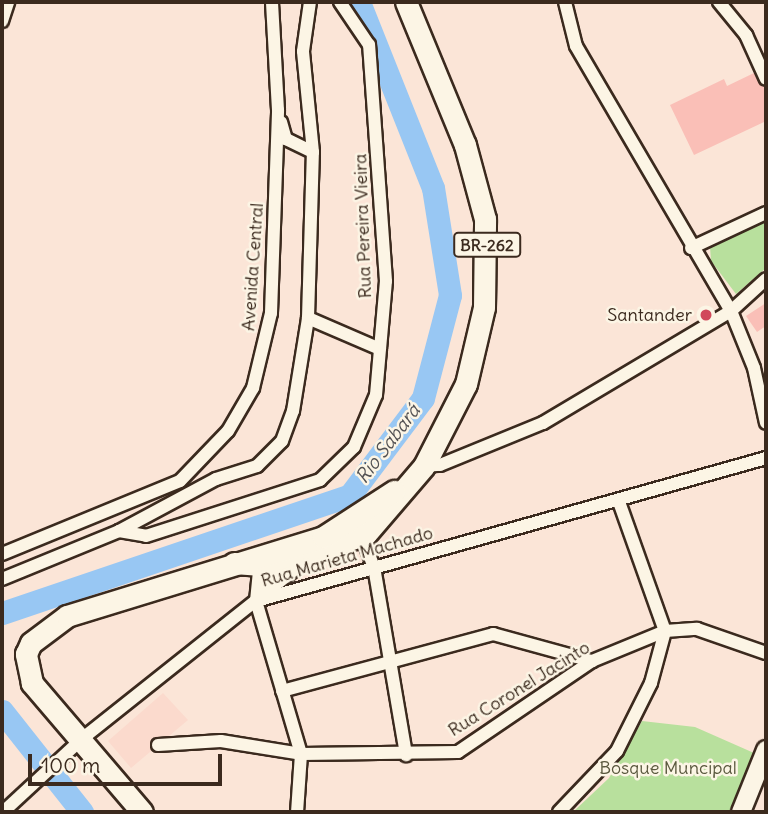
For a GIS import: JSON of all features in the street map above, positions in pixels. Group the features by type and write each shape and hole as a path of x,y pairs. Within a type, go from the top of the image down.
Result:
{"main road":[{"name":"BR-262","path":"142,812 78,743 32,683 26,654 31,643 67,617 234,563 307,559 366,534 424,466 466,384 488,259 465,145 406,2"},
{"name":"BR-262","path":"261,560 343,524 408,483"},
{"path":"741,812 766,750"}],"street":[{"path":"2,21 8,2"},
{"name":"Avenida Central","path":"2,554 161,493 191,473 228,431 265,354 278,110 272,2"},
{"name":"Rua Pereira Vieira","path":"2,579 119,530 271,457 293,411 308,318 313,152 303,51 310,2"},
{"name":"Rua Pereira Vieira","path":"119,530 146,536 320,480 354,447 376,395 386,281 369,45 340,2"},
{"path":"565,2 576,46 691,248 731,311 760,367 766,423"},
{"path":"719,2 746,35 766,79"},
{"path":"278,110 286,139 313,152"},
{"path":"691,248 766,213"},
{"path":"424,466 440,466 542,423 731,311 766,279"},
{"path":"308,318 380,349"},
{"name":"Rua Marieta Machado","path":"3,812 78,743 256,601 374,566 619,502 766,458"},
{"path":"559,812 617,751 651,683 665,631 619,502"},
{"path":"343,524 366,534 393,659 406,755"},
{"path":"256,601 307,559"},
{"path":"261,560 256,601 301,754 298,812"},
{"name":"Rua Coronel Jacinto","path":"158,745 221,741 301,754 406,755 458,752 592,661 665,631 697,629 766,653"},
{"path":"282,691 493,634 592,661"}],"shaded area":[{"path":"163,693 188,720 131,768 108,741"}],"green space":[{"path":"766,221 766,268 736,294 711,261 710,246"},
{"name":"Bosque Muncipal","path":"642,721 695,727 754,753 729,812 573,812 609,778"}],"building":[{"path":"754,73 766,88 766,121 694,155 670,105 724,79 727,86"},
{"path":"766,303 766,326 757,332 746,316"}],"waterway":[{"name":"Rio Sabará","path":"2,613 350,495 423,398 450,295 433,188 359,2"},
{"name":"Rio Sabará","path":"2,711 82,812"}],"place":[{"name":"Santander","path":"706,315"}]}
